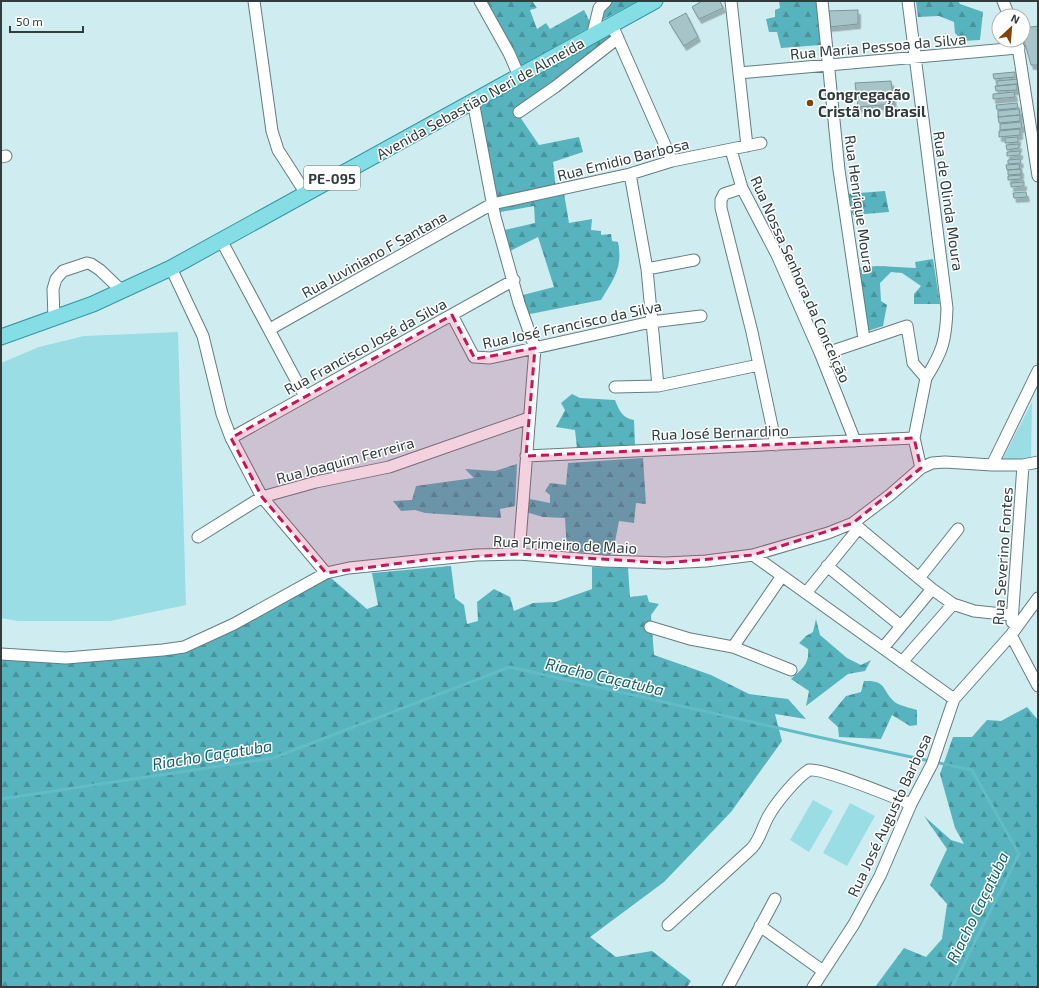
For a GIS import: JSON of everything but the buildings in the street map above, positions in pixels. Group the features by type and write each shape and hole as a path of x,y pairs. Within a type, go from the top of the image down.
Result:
{"main road":[{"name":"Avenida Sebastião Neri de Almeida","path":"1,337 93,304 171,268 305,192 592,37 615,32 655,1"}],"street":[{"path":"254,1 272,131 278,150 305,192"},
{"path":"480,1 509,53 519,76"},
{"path":"592,37 599,8 606,1"},
{"path":"731,1 747,146"},
{"name":"Rua Henrique Moura","path":"822,1 839,170 864,339"},
{"name":"Rua de Olinda Moura","path":"908,1 947,308 947,329 944,344 940,357 926,378"},
{"path":"519,112 555,87 615,32 672,161"},
{"name":"Rua Maria Pessoa da Silva","path":"739,74 915,59 991,48"},
{"path":"1019,48 1038,176"},
{"path":"473,102 492,204 535,348 528,418 519,554"},
{"name":"Rua Emidio Barbosa","path":"492,204 630,174 672,161 761,143"},
{"name":"Rua Nossa Senhora da Conceição","path":"731,150 742,188 777,255 821,355 855,441"},
{"path":"630,174 647,268 658,386"},
{"path":"742,188 724,194 721,200 721,208 759,365 776,445"},
{"name":"Rua Juviniano F Santana","path":"270,329 492,204"},
{"path":"221,240 304,395"},
{"path":"647,268 694,260"},
{"path":"54,319 53,289 56,279 63,271 87,263 91,264 100,270 122,291"},
{"path":"171,268 203,336 222,414 230,438 262,498 326,573"},
{"name":"Rua Francisco José da Silva","path":"230,438 304,395 514,280"},
{"name":"Rua José Francisco da Silva","path":"452,315 472,355 476,359 490,358 651,322 701,316"},
{"path":"821,355 904,325 907,326 913,363 926,378 914,438 921,468 939,462 992,465 1023,465 1038,462"},
{"path":"615,387 658,386 759,365"},
{"path":"992,465 1038,371"},
{"name":"Rua Joaquim Ferreira","path":"198,537 262,498 316,482 389,467 528,418"},
{"name":"Rua José Bernardino","path":"526,456 914,438"},
{"name":"Rua Severino Fontes","path":"954,699 1011,635 1023,465"},
{"name":"Rua Primeiro de Maio","path":"1,654 66,658 155,651 184,647 234,624 326,573 349,568 476,555 519,554 604,561 666,563 706,561 753,554 856,526 921,468"},
{"path":"806,593 856,526 932,589 953,604 974,611 1012,615"},
{"path":"919,578 958,529"},
{"path":"753,554 954,699"},
{"path":"827,566 901,626"},
{"path":"733,648 782,576"},
{"path":"883,648 932,589"},
{"path":"1038,598 1011,635 1038,686"},
{"path":"902,662 953,604"},
{"path":"650,627 690,639 733,648 791,670"},
{"name":"Rua José Augusto Barbosa","path":"813,987 854,924 880,876 912,804 932,764 954,699"},
{"path":"668,925 752,848 760,838 768,818 775,807 809,770 814,769 835,775 912,804"},
{"path":"728,987 775,899"},
{"path":"760,926 823,972"}],"highlighted area":[{"path":"452,315 475,359 535,348 526,456 914,438 921,468 853,523 753,555 666,563 519,554 432,559 326,573 262,497 231,438"}],"shaded area":[{"path":"178,332 186,605 110,621 18,621 1,618 1,363 39,347 84,336"},
{"path":"1032,402 1031,460 1001,462"},
{"path":"813,800 833,811 809,852 790,840"},
{"path":"850,803 875,816 847,866 823,853"}],"green space":[{"path":"479,1 532,1 537,8 530,10 537,29 546,23 550,29 584,10 592,26 516,69"},
{"path":"609,1 638,1 602,20 598,14"},
{"path":"779,1 817,1 820,45 781,48 777,32 769,32 766,19 775,17 775,10 780,8"},
{"path":"916,1 958,1 960,4 983,12 980,40 963,41 955,33 954,22 939,16 918,17"},
{"path":"611,28 616,42 560,91 520,117 539,145 579,137 583,152 553,162 556,190 564,193 569,223 592,219 591,230 601,231 601,235 611,234 612,241 618,242 618,266 613,279 601,300 525,315 519,296 554,287 538,237 506,253 500,231 535,223 534,206 495,213 470,105"},
{"path":"885,191 889,212 853,215 846,194"},
{"path":"933,259 940,304 914,304 914,294 921,286 902,273 891,272 880,283 881,301 887,305 883,326 865,332 856,268 877,266 916,268 915,262"},
{"path":"572,394 580,398 615,400 624,415 634,420 635,446 577,448 575,430 556,427 565,410 561,403"},
{"path":"643,458 646,504 636,503 634,523 619,521 614,547 610,555 567,551 565,518 543,517 526,512 530,499 550,503 550,495 545,491 550,483 566,485 568,463"},
{"path":"517,464 515,506 500,509 501,518 425,513 415,510 401,511 393,501 412,500 416,486 474,478 465,469 495,471"},
{"path":"451,566 455,598 464,605 467,624 478,621 477,602 494,589 510,597 514,611 533,603 555,602 592,589 592,567 628,568 630,597 647,595 649,602 659,604 651,615 654,655 711,675 749,694 788,699 806,719 775,714 782,741 731,812 664,882 590,937 616,957 652,951 691,981 687,987 1,987 1,654 179,651 324,572 367,609 378,605 372,573"},
{"path":"816,619 820,635 847,658 861,665 871,660 865,671 848,674 806,706 809,691 791,679 801,670 808,659 808,649 799,643 813,632"},
{"path":"864,681 872,681 881,684 891,699 896,703 917,710 917,725 910,726 892,715 881,739 839,737 838,727 828,718 846,696 861,692"},
{"path":"1027,707 1038,720 1038,987 875,987 904,948 926,957 942,939 947,904 930,885 947,849 924,816 951,840 964,844 955,828 940,774 953,737 972,737 987,720 1001,721"}],"waterway":[{"name":"Riacho Caçatuba","path":"1,799 273,758 510,667 818,737 972,770 1019,854 952,987"}],"place":[{"name":"Congregação Cristã no Brasil","path":"810,103"}]}
